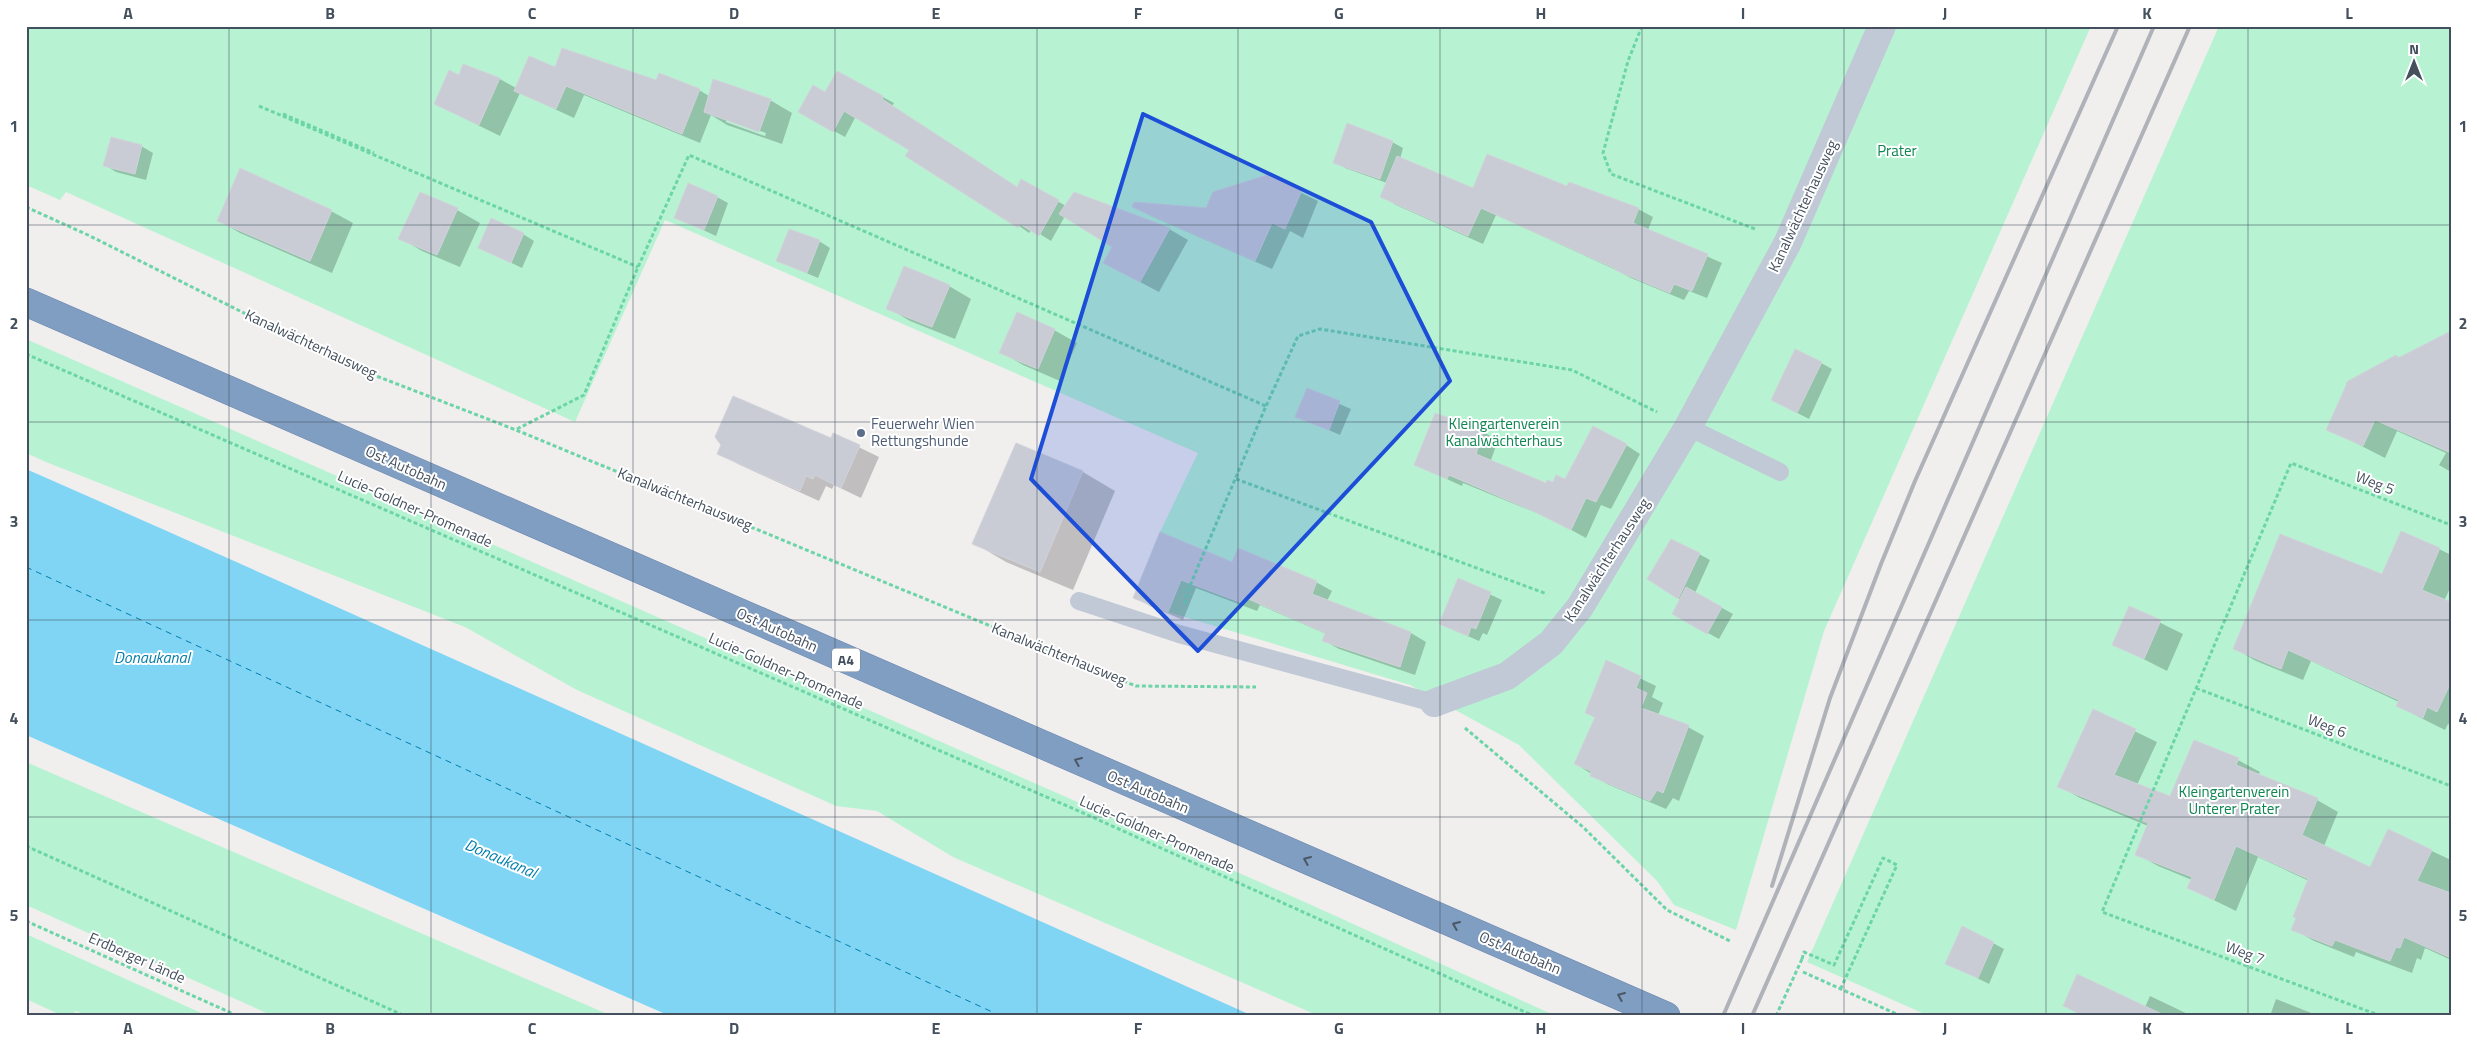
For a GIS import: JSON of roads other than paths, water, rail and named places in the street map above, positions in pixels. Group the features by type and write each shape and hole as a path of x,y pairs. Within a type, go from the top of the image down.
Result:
{"highway":[{"name":"Ost Autobahn","path":"26,302 1666,1016"}],"street":[{"name":"Kanalwächterhausweg","path":"1434,703 1508,676 1551,643 1580,607 1688,427 1788,242 1882,26"}],"lane":[{"path":"1688,427 1780,472"},
{"path":"1079,601 1179,634 1434,703"}],"water":[{"name":"Donaukanal","path":"26,469 1253,1016 670,1016 26,735"}],"railway":[{"path":"1772,886 1830,698 1881,564 1915,481 2118,26"},
{"path":"1723,1016 2154,26"},
{"path":"1752,1016 2190,26"}],"place":[{"name":"Feuerwehr Wien Rettungshunde","path":"861,433"}],"park label":[{"name":"Prater","path":"1897,151"},
{"name":"Kleingartenverein Kanalwächterhaus","path":"1504,432"},
{"name":"Kleingartenverein Unterer Prater","path":"2234,800"}]}
